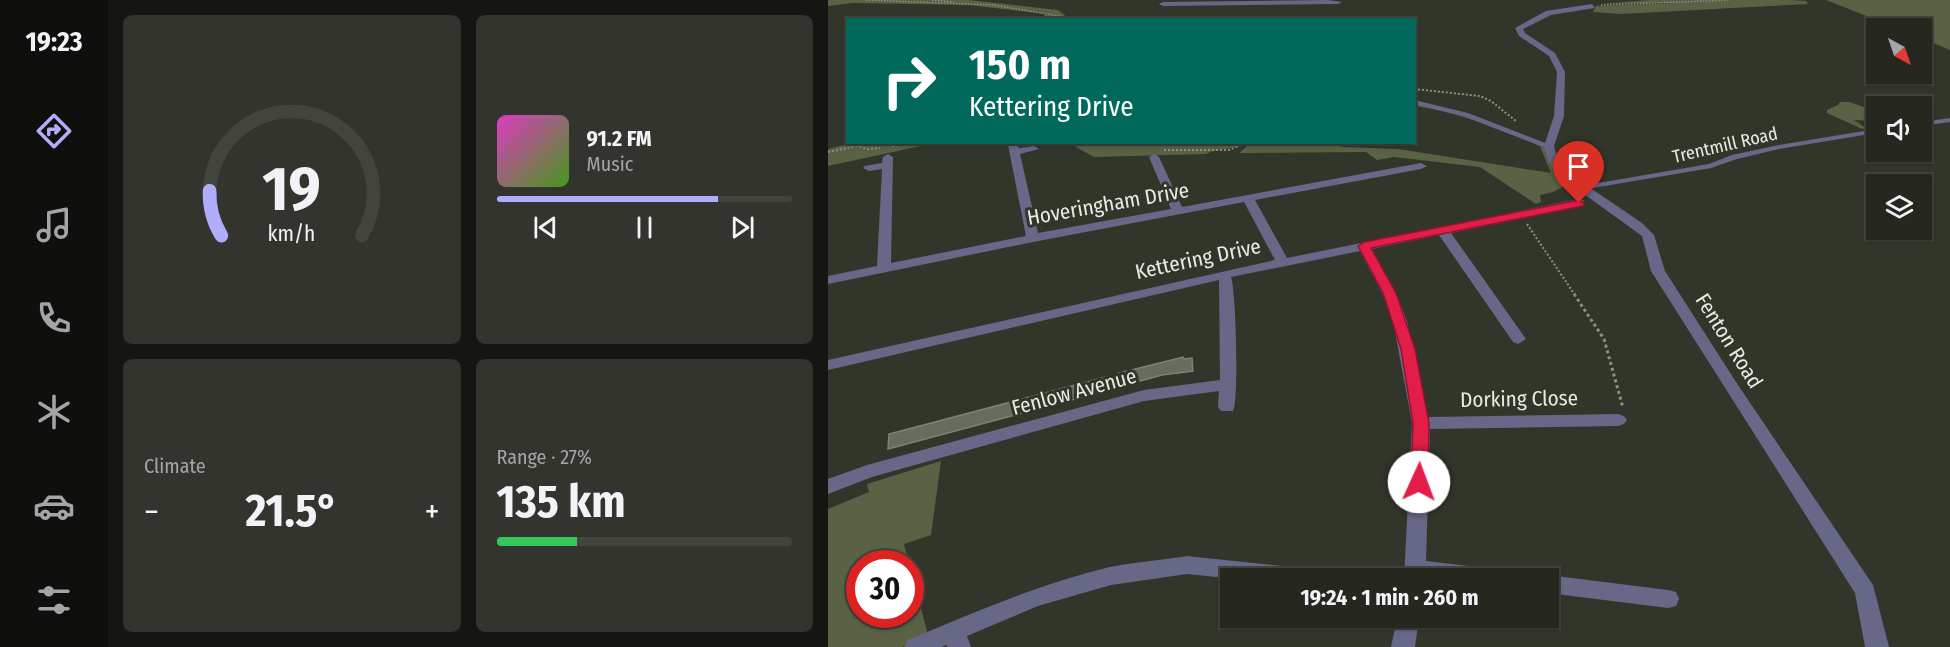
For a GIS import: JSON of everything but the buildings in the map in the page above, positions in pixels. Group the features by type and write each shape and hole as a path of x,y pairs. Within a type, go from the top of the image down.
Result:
{"street":[{"path":"1163,4 1338,2"},
{"path":"1548,146 1559,116 1561,72 1552,55 1522,34 1519,28 1549,14 1592,6"},
{"name":"Fenton Road","path":"1548,146 1553,160 1580,196 1648,235 1658,271 1730,386 1865,591 1877,647"},
{"path":"1033,238 1014,149 1034,149"},
{"path":"1386,160 1396,171"},
{"path":"869,168 888,161 884,267"},
{"path":"1144,168 1156,161 1178,212"},
{"name":"Hoveringham Drive","path":"828,280 1033,238 1422,166"},
{"name":"Kettering Drive","path":"828,365 1223,275 1521,215 1580,196"},
{"path":"1248,198 1283,263"},
{"path":"1443,231 1518,339"},
{"path":"1364,246 1389,293 1400,321 1421,423 1416,568"},
{"path":"1223,275 1226,281 1227,407"},
{"name":"Fenlow Avenue","path":"828,487 867,472 1144,396 1228,384"},
{"name":"Dorking Close","path":"1421,423 1618,420"},
{"path":"916,647 956,638 1034,598 1111,576 1187,565 1220,568"},
{"path":"1559,585 1668,599"},
{"path":"1403,647 1406,628"}],"lane":[{"path":"1416,102 1464,114 1548,146"},
{"path":"1932,123 1950,120"},
{"name":"Trentmill Road","path":"1580,196 1711,166 1735,157 1779,147 1866,133"}],"path":[{"path":"866,0 973,4"},
{"path":"932,0 1072,18"},
{"path":"1592,6 1730,0"},
{"path":"1046,13 1049,14 1047,18"},
{"path":"1416,89 1480,96 1491,101 1518,123"},
{"path":"828,152 857,146 868,149 905,144"},
{"path":"1156,161 1156,153 1176,148 1233,152 1246,144"},
{"path":"1521,215 1604,339 1624,406 1618,420"}],"green space":[{"path":"828,0 969,0 1058,10 1068,18 1043,18 1045,14 969,5 853,3 828,6"},
{"path":"1650,0 1790,0 1806,1 1808,4 1621,14 1593,12 1596,6 1675,3 1598,4"},
{"path":"1826,0 1950,0 1950,50 1932,42 1932,18 1872,18"},
{"path":"1840,102 1849,102 1866,108 1866,121 1854,120 1866,130 1827,113 1827,110"},
{"path":"1416,103 1444,109 1483,124 1416,106"},
{"path":"1506,132 1544,146 1570,183 1553,192 1540,195 1541,202 1536,204 1480,167 1394,157 1377,160 1366,152 1239,153 1250,144 1325,144 1398,149 1551,173 1540,146"},
{"path":"848,144 930,144 828,166 828,149"},
{"path":"1071,144 1244,144 1206,154 1094,157"},
{"path":"941,461 931,535 904,544 906,550 846,550 846,628 924,628 924,620 928,635 902,647 828,647 828,509 869,492 867,484"}],"route":[{"path":"1419,482 1421,423 1408,349 1389,293 1364,246 1579,203"}]}
